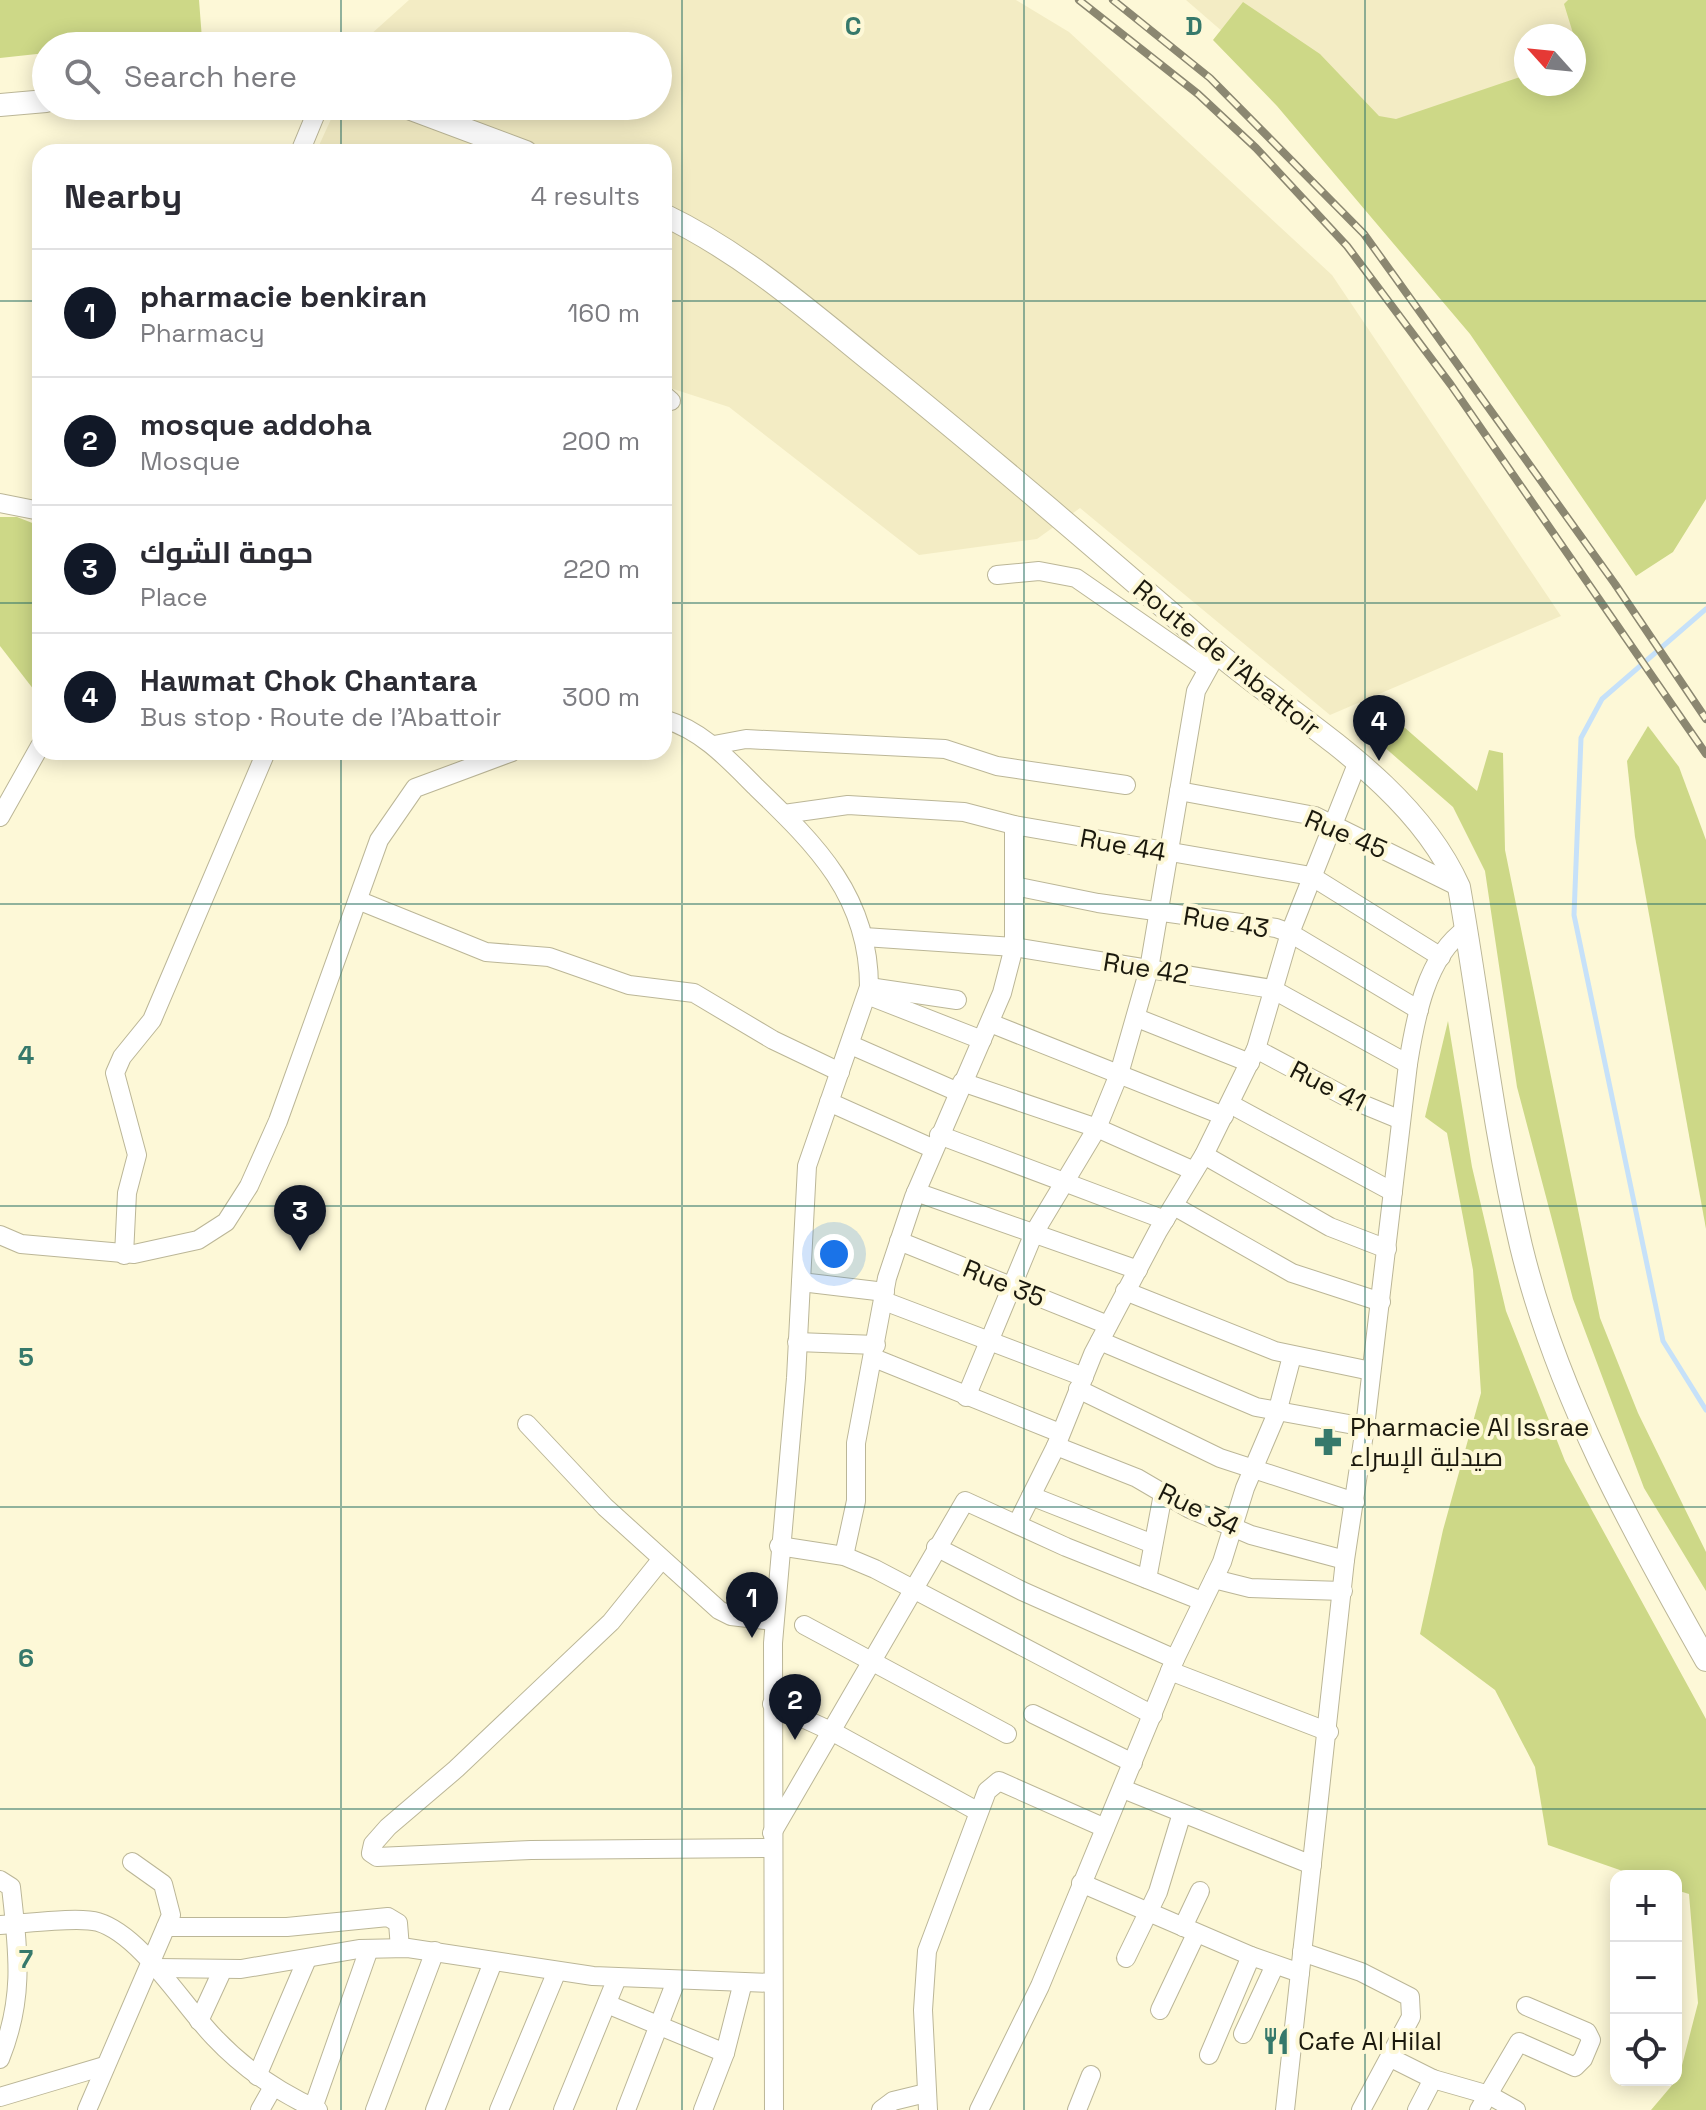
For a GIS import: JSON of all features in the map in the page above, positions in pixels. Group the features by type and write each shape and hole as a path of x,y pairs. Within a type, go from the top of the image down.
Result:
{"main road":[{"path":"0,105 32,102"},
{"path":"440,120 505,144"},
{"name":"Route de l’Abattoir","path":"672,219 740,257 961,433 1211,660 1357,764 1424,826 1444,855 1459,887 1497,1133 1522,1248 1549,1336 1585,1432 1646,1554 1706,1660"}],"street":[{"path":"303,144 313,120"},
{"path":"0,503 32,509"},
{"path":"966,1397 987,1340 1034,1233 1097,1128 1119,1074 1149,969 1196,691 1211,660 1076,578 1039,571 997,575"},
{"path":"672,723 714,745 812,841 835,872 864,937 868,991 807,1166 797,1342 774,1621 774,2110"},
{"path":"714,745 746,739 945,749 997,766 1126,785"},
{"path":"0,817 32,760"},
{"path":"124,1255 127,1193 137,1155 115,1073 122,1057 152,1020 263,760"},
{"path":"0,1235 21,1244 88,1247 124,1255 198,1240 236,1211 278,1121 360,901 379,840 415,788 490,760"},
{"path":"1017,1524 1125,1291 1199,1163 1253,1056 1290,933 1357,764"},
{"name":"Rue 45","path":"1179,791 1315,816 1459,887"},
{"name":"Rue 44","path":"784,814 848,805 964,812 1014,825 1170,854 1311,876 1441,957"},
{"path":"844,1556 856,1501 856,1443 884,1297 899,1241 936,1142 986,1032 1014,947 1014,825"},
{"name":"Rue 43","path":"1014,886 1290,933 1419,1010"},
{"path":"360,901 486,952 549,957 629,985 694,993 773,1040 840,1072"},
{"path":"1285,2110 1300,1973 1309,1954 1312,1865 1329,1732 1345,1560 1381,1302 1408,1064 1419,1010 1441,957 1453,938 1466,929"},
{"name":"Rue 42","path":"864,937 1014,947 1272,989 1408,1064"},
{"path":"868,991 957,1000"},
{"path":"868,991 1227,1110 1393,1192"},
{"name":"Rue 41","path":"1137,1018 1253,1056 1401,1120"},
{"path":"851,1045 960,1087 1097,1128 1199,1163 1330,1227 1387,1249"},
{"path":"829,1102 936,1142 1170,1213 1292,1273 1381,1302"},
{"path":"916,1192 1138,1270"},
{"name":"Rue 35","path":"899,1241 1012,1286 1256,1407 1365,1427"},
{"path":"801,1282 884,1297 1081,1383 1253,1471 1355,1502"},
{"path":"1125,1291 1292,1356 1371,1371"},
{"path":"797,1342 875,1351"},
{"name":"Rue 34","path":"875,1351 1234,1527 1273,1542 1345,1560"},
{"path":"979,2110 1040,1986 1172,1665 1214,1579 1277,1413 1292,1356"},
{"path":"527,1424 661,1560 731,1616 774,1621"},
{"path":"1147,1579 1163,1494"},
{"path":"1031,1496 1153,1544"},
{"path":"772,1840 936,1547 965,1501 1202,1601"},
{"path":"779,1546 844,1556 915,1589 1153,1715"},
{"path":"936,1547 1172,1665 1329,1732"},
{"path":"661,1560 611,1622 456,1769 388,1827 372,1845 371,1853 377,1857 772,1840"},
{"path":"1214,1579 1250,1588 1343,1591"},
{"path":"804,1625 1007,1734"},
{"path":"772,1704 833,1732 977,1811"},
{"path":"1033,1714 1133,1763"},
{"path":"881,2110 893,2101 927,2101 923,2010 927,1951 977,1811 991,1785 999,1781 1105,1828"},
{"path":"1123,1789 1312,1865"},
{"path":"1126,1958 1166,1872 1182,1813"},
{"path":"87,2110 104,2066 154,1965 168,1921 163,1884 132,1862"},
{"path":"0,1880 11,1887 7,1924 20,1965 9,1990 11,2024 0,2059"},
{"path":"1081,1883 1251,1956 1300,1973"},
{"path":"1160,2010 1190,1930 1200,1891"},
{"path":"168,1921 287,1927 388,1917 398,1923 400,1948"},
{"path":"7,1924 98,1922 154,1965 199,2021 265,2082 316,2109 369,1949"},
{"path":"154,1965 223,1969 369,1949 400,1948 617,1978 773,1983"},
{"path":"375,2110 435,1951"},
{"path":"1309,1954 1339,1964 1410,1997 1411,2017 1361,2110"},
{"path":"1209,2055 1251,1956"},
{"path":"260,2110 265,2082 307,1959"},
{"path":"435,2110 493,1962"},
{"path":"1243,2034 1275,1965"},
{"path":"199,2021 223,1969"},
{"path":"499,2110 557,1971"},
{"path":"563,2110 617,1978"},
{"path":"626,2110 676,1981"},
{"path":"703,2110 725,2053 743,1982"},
{"path":"607,2004 725,2053"},
{"path":"1484,2102 1519,2042 1575,2067 1591,2040 1587,2032 1526,2006"},
{"path":"1391,2058 1484,2102 1516,2110"},
{"path":"0,2097 104,2066"},
{"path":"1077,2110 1091,2075"},
{"path":"1417,2110 1433,2079"},
{"path":"19,2110 24,2088"}],"shaded area":[{"path":"409,0 1016,0 1069,32 1332,275 1561,616 1330,715 1080,508 1037,539 919,555 729,407 672,389 672,144 320,144 331,120 672,120 672,32 373,32"},
{"path":"1186,0 1706,0 1692,131 1335,129"}],"green space":[{"path":"0,0 199,0 201,32 32,32 32,55 0,58"},
{"path":"1568,0 1706,0 1706,499 1673,552 1636,576 1470,334 1277,106 1213,40 1243,2 1320,54 1379,116 1396,119 1514,79 1514,96 1586,96 1586,24 1570,24 1564,4"},
{"path":"0,517 17,517 32,523 32,687 0,646"},
{"path":"1388,713 1477,791 1489,750 1503,753 1505,850 1600,1318 1638,1413 1706,1552 1706,1591 1644,1488 1573,1299 1517,1087 1485,871 1453,807 1367,732"},
{"path":"1648,726 1679,767 1706,840 1706,1229 1635,837 1627,761"},
{"path":"1448,1021 1472,1167 1506,1311 1565,1461 1706,1719 1706,2110 1651,2110 1671,2086 1682,2086 1682,2065 1698,2003 1689,1894 1682,1892 1682,1870 1620,1870 1548,1845 1535,1767 1495,1690 1420,1634 1443,1530 1481,1393 1473,1270 1447,1133 1425,1117"}],"waterway":[{"path":"1706,609 1602,699 1581,738 1574,915 1663,1341 1706,1410"}],"railway":[{"path":"1079,0 1198,94 1256,148 1347,246 1451,385 1706,754"},
{"path":"1113,0 1210,78 1364,234 1615,584 1706,719"}],"place":[{"name":"Hawmat Chok Chantara","path":"1379,761"},
{"name":"حومة الشوك","path":"300,1251"},
{"name":"Pharmacie Al Issrae صيدلية الإسراء","path":"1328,1442"},
{"name":"pharmacie benkiran","path":"752,1638"},
{"name":"mosque addoha","path":"795,1740"},
{"name":"Cafe Al Hilal","path":"1276,2041"}]}
